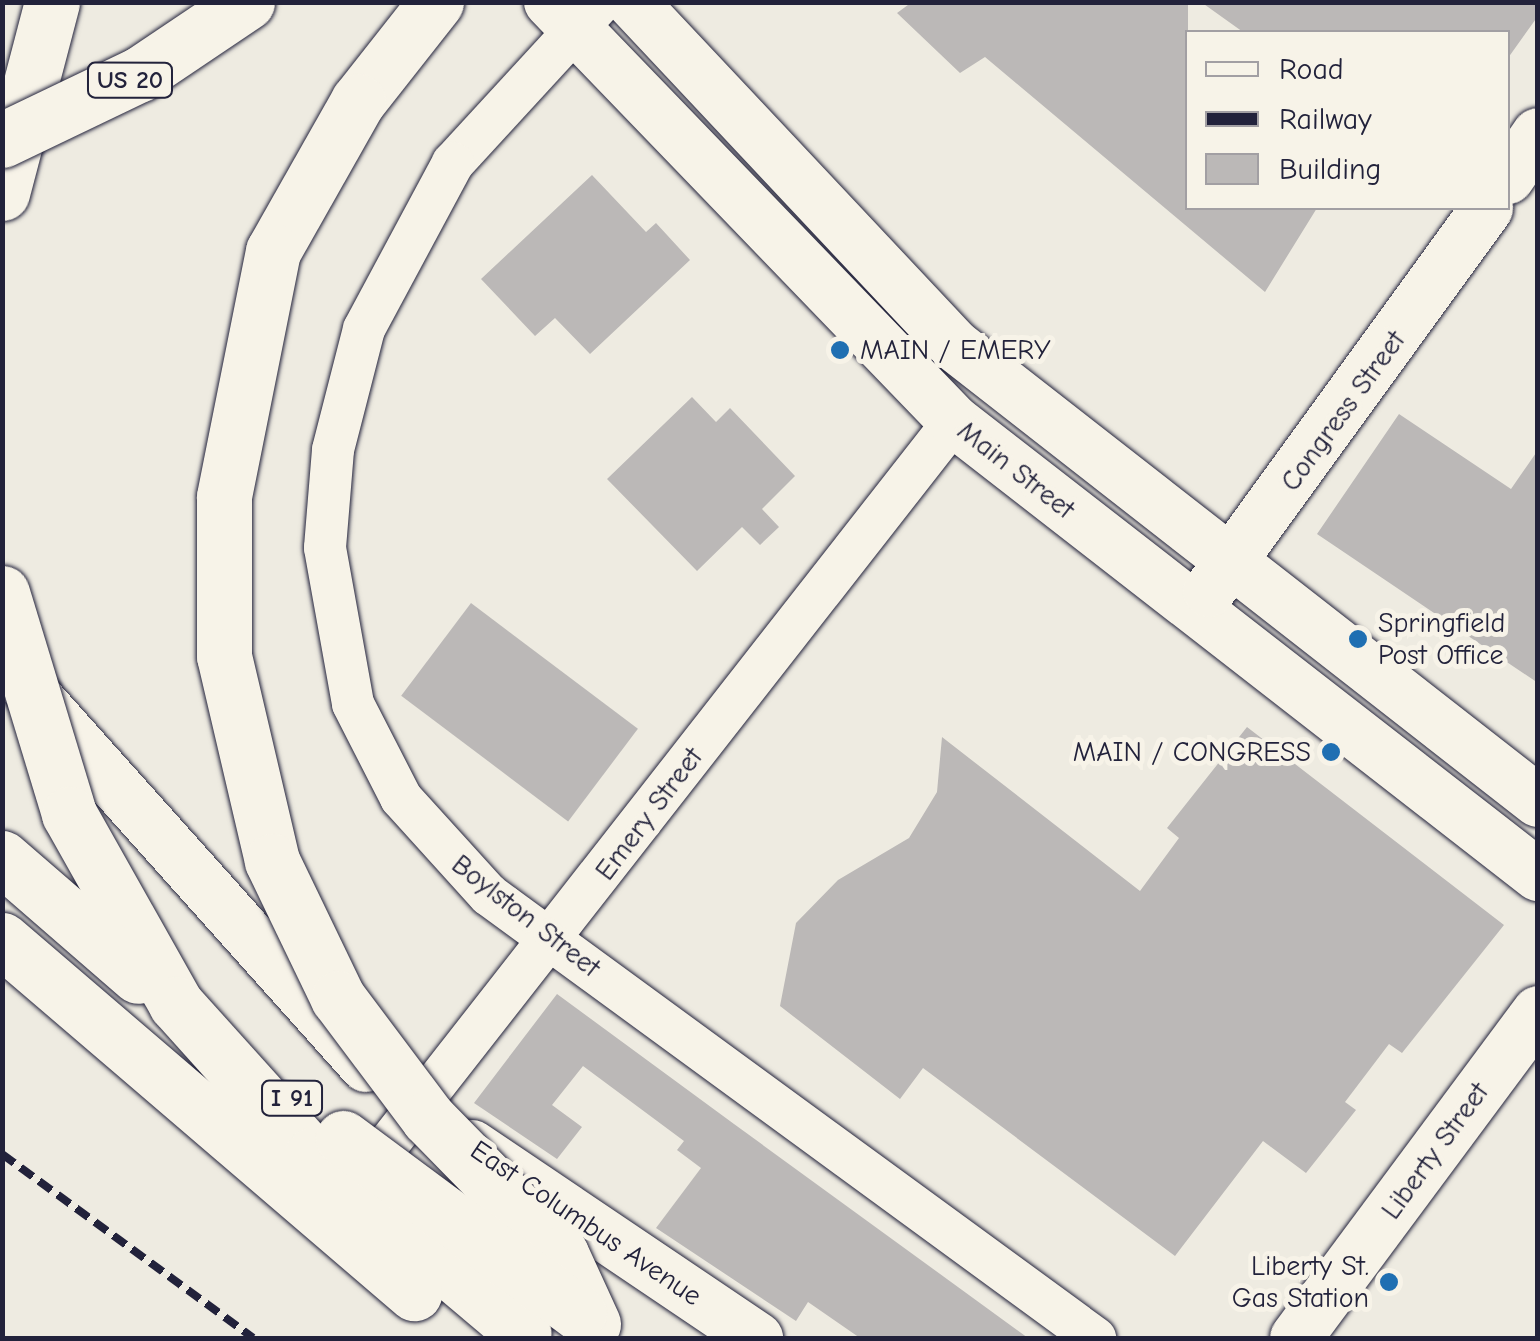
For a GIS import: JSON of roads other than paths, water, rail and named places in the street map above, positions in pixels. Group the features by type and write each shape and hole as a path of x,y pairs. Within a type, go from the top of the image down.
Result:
{"highway":[{"path":"2,193 52,2"},
{"name":"US 20","path":"2,140 140,74 247,2"},
{"path":"436,2 358,101 273,251 224,497 224,656 256,811 329,982 418,1106 560,1254 603,1331"},
{"path":"2,594 68,814 176,1004 312,1155 530,1338"},
{"path":"2,819 300,1104"},
{"name":"I 91","path":"2,858 300,1104 603,1331"},
{"name":"I 91","path":"2,940 238,1150 469,1318"}],"main road":[{"path":"632,2 914,309 1232,564 1538,801"},
{"name":"Main Street","path":"575,11 954,421 1538,875"},
{"path":"1510,175 1538,134"},
{"name":"Congress Street","path":"1194,610 1232,564 1486,210"},
{"name":"East Columbus Avenue","path":"2,658 272,968 416,1106 757,1338"},
{"path":"2,962 342,1204 469,1318 520,1338"},
{"name":"Liberty Street","path":"1296,1338 1538,1012"},
{"path":"469,1318 450,1258 460,1218 490,1191 531,1184"}],"street":[{"name":"Boylston Street","path":"575,11 480,127 405,241 347,384 325,548 342,669 381,765 458,867 551,940 1095,1338"},
{"name":"Emery Street","path":"342,1204 954,421"}],"railway":[{"path":"2,1154 253,1338"}],"place":[{"name":"MAIN / EMERY","path":"840,350"},
{"name":"Springfield Post Office","path":"1358,639"},
{"name":"MAIN / CONGRESS","path":"1331,752"},
{"name":"Liberty St. Gas Station","path":"1389,1282"}]}
